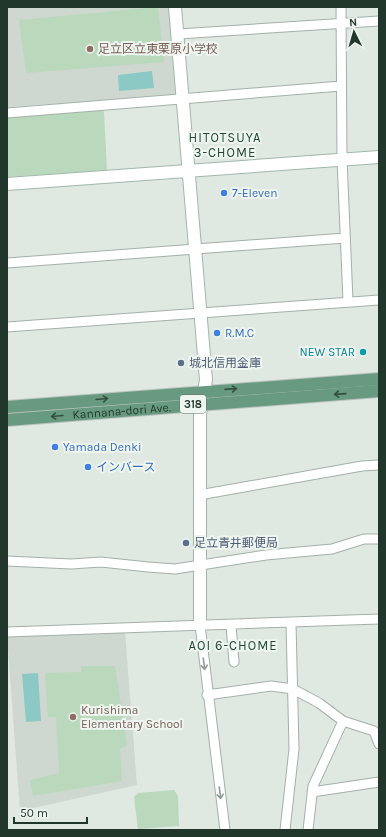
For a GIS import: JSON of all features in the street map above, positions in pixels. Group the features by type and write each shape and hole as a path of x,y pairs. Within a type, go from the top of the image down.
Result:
{"main road":[{"name":"Kannana-dori Ave.","path":"7,407 379,379"},
{"name":"Kannana-dori Ave.","path":"7,420 379,391"}],"street":[{"path":"176,7 201,314 205,391 202,404 199,495 200,625 224,830"},
{"path":"341,7 342,159 348,301"},
{"path":"178,34 379,21"},
{"path":"7,113 341,86"},
{"path":"7,184 379,157"},
{"path":"7,263 345,238"},
{"path":"7,327 201,314 348,301 379,300"},
{"path":"199,495 362,466 379,465"},
{"path":"7,561 71,564 101,562 160,568 199,566 266,555 332,549 364,539 379,539"},
{"path":"7,632 379,619"},
{"path":"285,830 294,749 291,623"},
{"path":"231,625 234,662"},
{"path":"207,695 271,686 293,689 319,703 343,721 374,731 379,744"},
{"path":"308,830 313,786 343,721"},
{"path":"312,792 379,782"}],"shaded area":[{"name":"足立区立東栗原小学校","path":"7,7 169,7 176,92 174,95 7,107"},
{"name":"Kurishima Elementary School","path":"125,632 137,785 20,811 7,636"}],"green space":[{"path":"158,7 164,62 26,73 19,20"},
{"path":"102,110 104,112 107,170 7,177 7,117"},
{"path":"81,666 115,666 127,746 120,749 122,781 33,796 30,780 59,773 56,717 48,717 45,673 81,672"},
{"path":"174,790 178,796 179,826 138,829 134,797 138,793"}],"water":[{"path":"152,71 154,88 119,91 118,75"},
{"path":"38,673 41,721 26,722 22,674"}],"place":[{"name":"足立区立東栗原小学校","path":"90,49"},
{"name":"7-Eleven","path":"224,193"},
{"name":"R.M.C","path":"217,333"},
{"name":"NEW STAR","path":"363,352"},
{"name":"城北信用金庫","path":"181,363"},
{"name":"Yamada Denki","path":"55,447"},
{"name":"インバース","path":"88,467"},
{"name":"足立青井郵便局","path":"186,543"},
{"name":"Kurishima Elementary School","path":"73,717"}],"district":[{"name":"HITOTSUYA 3-CHOME","path":"225,144"},
{"name":"AOI 6-CHOME","path":"233,645"}]}
